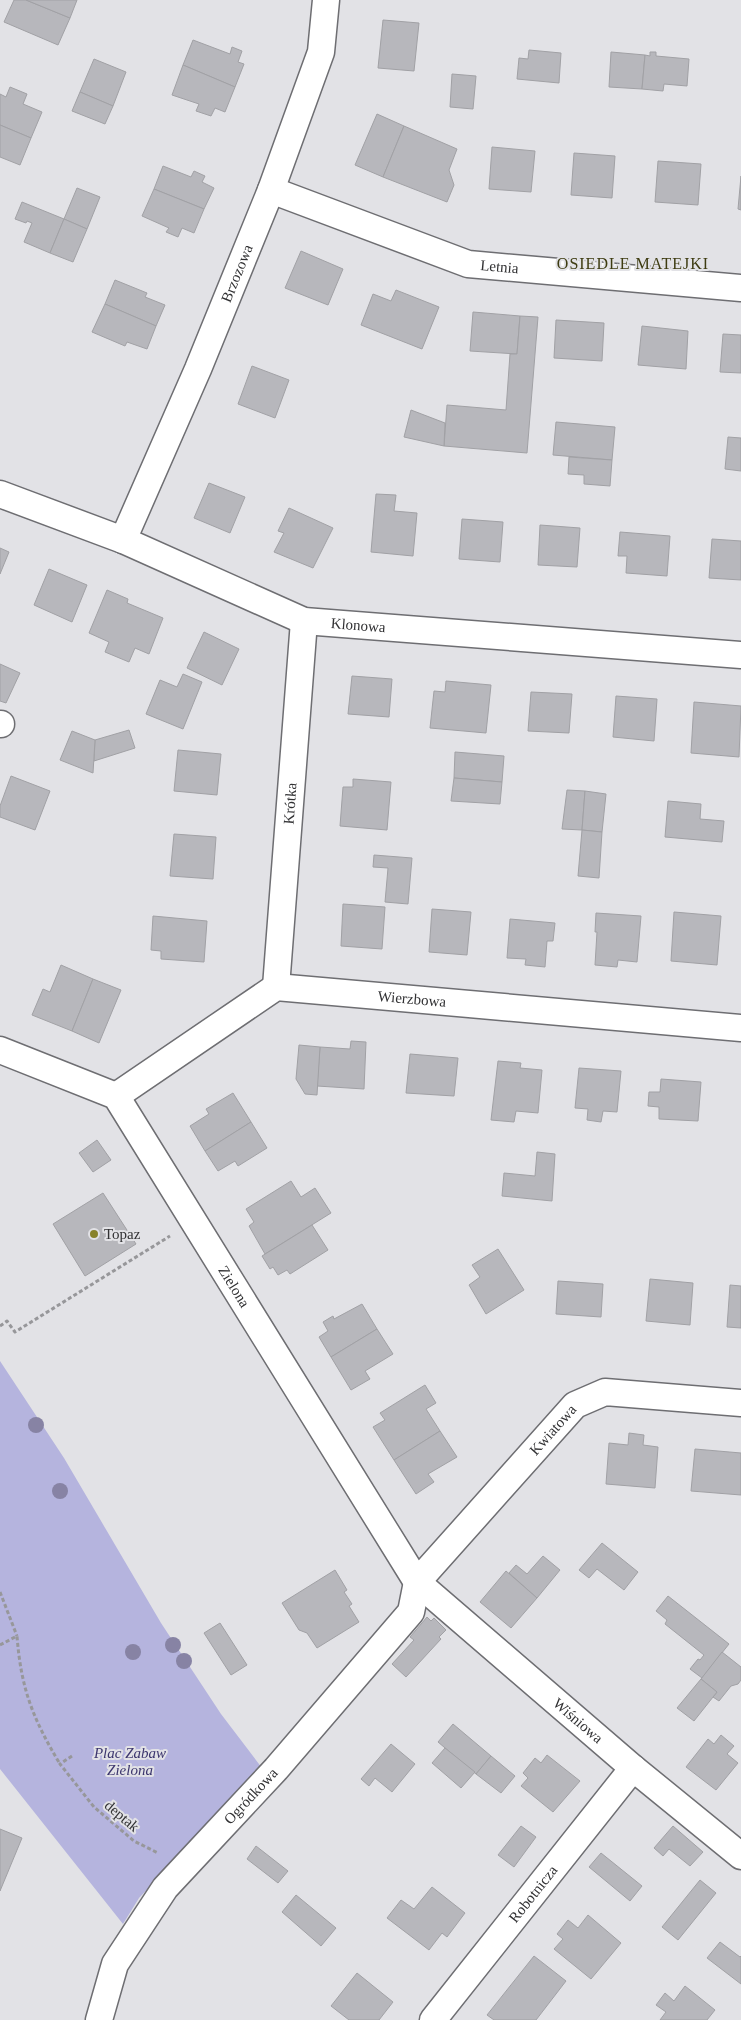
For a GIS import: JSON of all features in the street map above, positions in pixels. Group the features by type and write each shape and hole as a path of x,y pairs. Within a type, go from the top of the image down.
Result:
{"street":[{"name":"Brzozowa","path":"123,540 198,369 271,190 322,52 326,0"},
{"name":"Letnia","path":"271,190 468,264 741,288"},
{"name":"Klonowa","path":"0,494 123,540 304,621 741,655"},
{"name":"Krótka","path":"276,987 304,621"},
{"name":"Wierzbowa","path":"276,987 741,1028"},
{"path":"0,1050 116,1096 276,987"},
{"name":"Zielona","path":"116,1096 418,1582"},
{"name":"Kwiatowa","path":"418,1582 575,1406 605,1392 741,1403"},
{"name":"Wiśniowa","path":"418,1582 633,1768 741,1856"},
{"name":"Ogródkowa","path":"99,2020 115,1964 165,1888 276,1770 412,1612 418,1582"},
{"name":"Robotnicza","path":"433,2020 633,1768"}],"path":[{"path":"0,1326 7,1321 15,1332 194,1221"},
{"name":"deptak","path":"0,1592 17,1636 19,1664 27,1698 39,1728 60,1764 94,1807 134,1841 186,1866"},
{"path":"0,1644 17,1636"},
{"path":"60,1764 72,1756"}],"green space":[{"name":"Plac Zabaw Zielona","path":"0,1361 64,1458 161,1623 221,1714 262,1768 139,1898 123,1924 0,1769"}],"building":[{"path":"14,0 26,0 70,18 58,45 4,22"},
{"path":"26,0 77,0 70,18"},
{"path":"383,20 419,23 414,71 378,68"},
{"path":"193,40 230,54 232,47 242,51 238,62 244,64 235,87 183,65"},
{"path":"529,50 561,53 559,83 517,79 519,58 528,59"},
{"path":"611,52 645,55 642,89 609,87"},
{"path":"650,52 656,52 656,56 689,59 687,86 664,84 663,91 642,89 645,55 650,56"},
{"path":"94,59 126,72 113,106 80,92"},
{"path":"183,65 235,87 225,112 215,108 211,116 196,111 199,104 172,95"},
{"path":"452,74 476,76 473,109 450,107"},
{"path":"10,87 27,94 23,104 42,112 31,138 0,125 0,94 6,97"},
{"path":"80,92 113,106 105,124 72,111"},
{"path":"377,114 404,126 383,177 355,165"},
{"path":"0,125 31,138 20,165 0,157"},
{"path":"404,126 457,149 449,170 454,185 447,202 383,177"},
{"path":"492,147 535,151 531,192 489,189"},
{"path":"574,153 615,156 612,198 571,195"},
{"path":"658,161 701,164 698,205 655,202"},
{"path":"163,166 191,177 194,171 205,176 202,182 214,188 204,209 154,189"},
{"path":"741,176 741,210 738,209"},
{"path":"77,188 100,197 87,229 64,219"},
{"path":"154,189 204,209 194,233 182,228 178,237 166,232 169,228 142,216"},
{"path":"22,202 64,219 50,253 24,242 32,223 15,219"},
{"path":"64,219 87,229 73,262 50,253"},
{"path":"301,251 343,269 328,305 285,288"},
{"path":"115,280 147,293 145,297 165,305 156,326 105,304"},
{"path":"396,290 439,307 422,349 361,325 373,294 391,301"},
{"path":"105,304 156,326 147,349 127,342 125,346 92,332"},
{"path":"473,312 520,316 517,354 470,351"},
{"path":"520,316 538,317 527,453 444,446 447,405 506,410 510,354 517,354"},
{"path":"556,320 604,323 602,361 554,358"},
{"path":"642,326 688,331 686,369 638,365"},
{"path":"723,334 741,335 741,373 720,372"},
{"path":"252,366 289,380 275,418 238,404"},
{"path":"411,410 445,423 444,446 404,437"},
{"path":"556,422 615,427 612,460 553,455"},
{"path":"728,437 741,438 741,471 725,469"},
{"path":"569,457 612,460 610,486 584,484 584,475 568,474"},
{"path":"209,483 245,497 230,533 194,518"},
{"path":"376,494 396,495 394,511 417,513 413,556 371,552"},
{"path":"289,508 333,528 313,568 274,552 284,533 278,531"},
{"path":"462,519 503,522 500,562 459,559"},
{"path":"540,525 580,528 577,567 538,565"},
{"path":"620,532 670,536 667,576 626,573 627,556 618,556"},
{"path":"712,539 741,541 741,580 709,578"},
{"path":"0,548 9,552 0,574"},
{"path":"49,569 87,585 72,622 34,605"},
{"path":"107,590 128,599 127,603 163,618 149,654 135,648 129,662 105,652 109,642 89,633"},
{"path":"204,632 239,649 222,685 187,668"},
{"path":"0,664 20,673 6,703 0,701"},
{"path":"183,674 202,682 183,729 146,714 160,680 177,687"},
{"path":"352,676 392,679 389,717 348,714"},
{"path":"446,681 491,685 486,733 430,728 434,691 445,692"},
{"path":"531,692 572,694 569,733 528,731"},
{"path":"616,696 657,699 654,741 613,737"},
{"path":"694,702 741,706 739,757 691,753"},
{"path":"129,730 135,748 94,761 95,740"},
{"path":"72,731 95,740 93,773 60,760"},
{"path":"178,750 221,754 217,795 174,791"},
{"path":"455,752 504,756 502,782 454,778"},
{"path":"11,776 50,791 35,830 0,817 0,806"},
{"path":"454,778 502,782 500,804 451,801"},
{"path":"353,779 391,782 387,830 340,826 343,787 353,787"},
{"path":"567,790 585,791 582,830 562,829"},
{"path":"585,791 606,794 602,832 582,830"},
{"path":"668,801 701,804 700,819 724,821 722,842 665,837"},
{"path":"582,830 602,832 599,878 578,876"},
{"path":"174,834 216,837 213,879 170,876"},
{"path":"374,855 412,858 408,904 385,902 388,868 373,867"},
{"path":"343,904 385,907 382,949 341,946"},
{"path":"432,909 471,912 467,955 429,952"},
{"path":"674,912 721,916 717,965 671,961"},
{"path":"596,913 641,916 637,962 618,960 617,967 595,965"},
{"path":"153,916 207,921 204,962 161,959 161,951 151,950"},
{"path":"510,919 555,923 553,941 547,941 545,967 525,965 526,959 507,958"},
{"path":"61,965 93,979 72,1031 32,1015 43,989 50,992"},
{"path":"93,979 121,990 99,1043 72,1031"},
{"path":"351,1041 366,1042 364,1089 317,1086 320,1047 350,1049"},
{"path":"299,1045 320,1047 317,1095 305,1094 296,1079"},
{"path":"410,1054 458,1058 454,1096 406,1093"},
{"path":"498,1061 521,1063 520,1068 542,1070 538,1113 516,1111 514,1122 491,1120"},
{"path":"579,1068 621,1071 617,1112 603,1111 601,1122 587,1120 588,1109 575,1108"},
{"path":"661,1079 701,1082 698,1121 659,1119 659,1107 648,1106 649,1092 660,1092"},
{"path":"233,1093 251,1122 205,1151 190,1126 209,1114 206,1109"},
{"path":"251,1122 267,1148 238,1166 235,1161 218,1171 205,1151"},
{"path":"97,1140 111,1160 93,1172 79,1153"},
{"path":"537,1152 555,1154 552,1201 502,1196 504,1173 535,1176"},
{"path":"291,1181 301,1197 315,1188 331,1213 265,1254 249,1226 254,1222 246,1209"},
{"name":"Topaz","path":"103,1193 136,1244 85,1276 53,1224"},
{"path":"312,1225 328,1250 290,1274 287,1270 278,1275 273,1267 270,1269 262,1256"},
{"path":"498,1249 524,1290 486,1314 469,1285 480,1277 472,1265"},
{"path":"650,1279 693,1283 690,1325 646,1321"},
{"path":"558,1281 603,1284 601,1317 556,1314"},
{"path":"730,1285 741,1286 741,1328 727,1327"},
{"path":"362,1304 377,1329 331,1357 319,1337 328,1331 323,1322 333,1316 334,1319"},
{"path":"377,1329 393,1354 365,1371 370,1379 351,1390 331,1357"},
{"path":"425,1385 436,1403 426,1409 440,1431 394,1460 373,1427 385,1420 380,1413"},
{"path":"440,1431 457,1457 428,1474 434,1482 416,1494 394,1460"},
{"path":"629,1433 644,1435 643,1445 658,1447 655,1488 606,1484 609,1443 628,1445"},
{"path":"695,1449 741,1453 741,1495 691,1491"},
{"path":"602,1543 638,1572 624,1590 597,1569 589,1578 579,1570"},
{"path":"543,1556 560,1570 537,1598 509,1573 516,1565 527,1574"},
{"path":"335,1570 347,1590 344,1592 352,1604 349,1606 359,1622 317,1648 307,1633 299,1630 282,1603"},
{"path":"506,1571 537,1598 511,1628 480,1602"},
{"path":"668,1596 729,1644 702,1678 690,1669 704,1655 665,1624 667,1620 656,1611"},
{"path":"427,1617 431,1621 434,1618 446,1630 439,1637 441,1639 406,1677 392,1664 414,1640 410,1637"},
{"path":"220,1623 247,1665 231,1675 204,1633"},
{"path":"722,1652 741,1667 741,1680 738,1684 731,1686 719,1701 713,1697 717,1692 701,1679"},
{"path":"701,1679 717,1692 694,1721 677,1708"},
{"path":"453,1724 491,1756 476,1774 438,1742"},
{"path":"721,1735 734,1746 727,1754 738,1763 716,1790 686,1767 708,1739 714,1744"},
{"path":"391,1744 415,1764 392,1792 375,1778 369,1786 361,1779"},
{"path":"445,1748 475,1772 461,1788 432,1763"},
{"path":"547,1755 580,1781 553,1812 521,1786 528,1778 523,1773 535,1758 541,1763"},
{"path":"491,1756 515,1776 501,1793 476,1774"},
{"path":"521,1826 536,1837 514,1867 498,1855"},
{"path":"673,1826 703,1852 690,1866 669,1849 663,1856 654,1848"},
{"path":"0,1829 22,1838 0,1891"},
{"path":"256,1846 288,1871 278,1883 247,1859"},
{"path":"601,1853 642,1886 630,1901 589,1867"},
{"path":"700,1880 716,1893 678,1940 662,1927"},
{"path":"432,1887 465,1913 447,1937 442,1933 429,1950 387,1918 401,1900 414,1909"},
{"path":"296,1895 336,1928 321,1946 282,1912"},
{"path":"588,1915 621,1943 591,1979 554,1949 563,1939 557,1934 568,1920 578,1928"},
{"path":"720,1942 741,1956 741,1984 707,1958"},
{"path":"534,1956 566,1981 536,2020 494,2020 487,2015"},
{"path":"357,1973 393,2002 379,2020 349,2020 331,2006"},
{"path":"685,1986 715,2010 707,2020 660,2020 666,2012 656,2005 665,1993 674,2001"}],"place":[{"name":"Topaz","path":"94,1234"}],"district":[{"name":"OSIEDLE MATEJKI","path":"633,263"}]}
